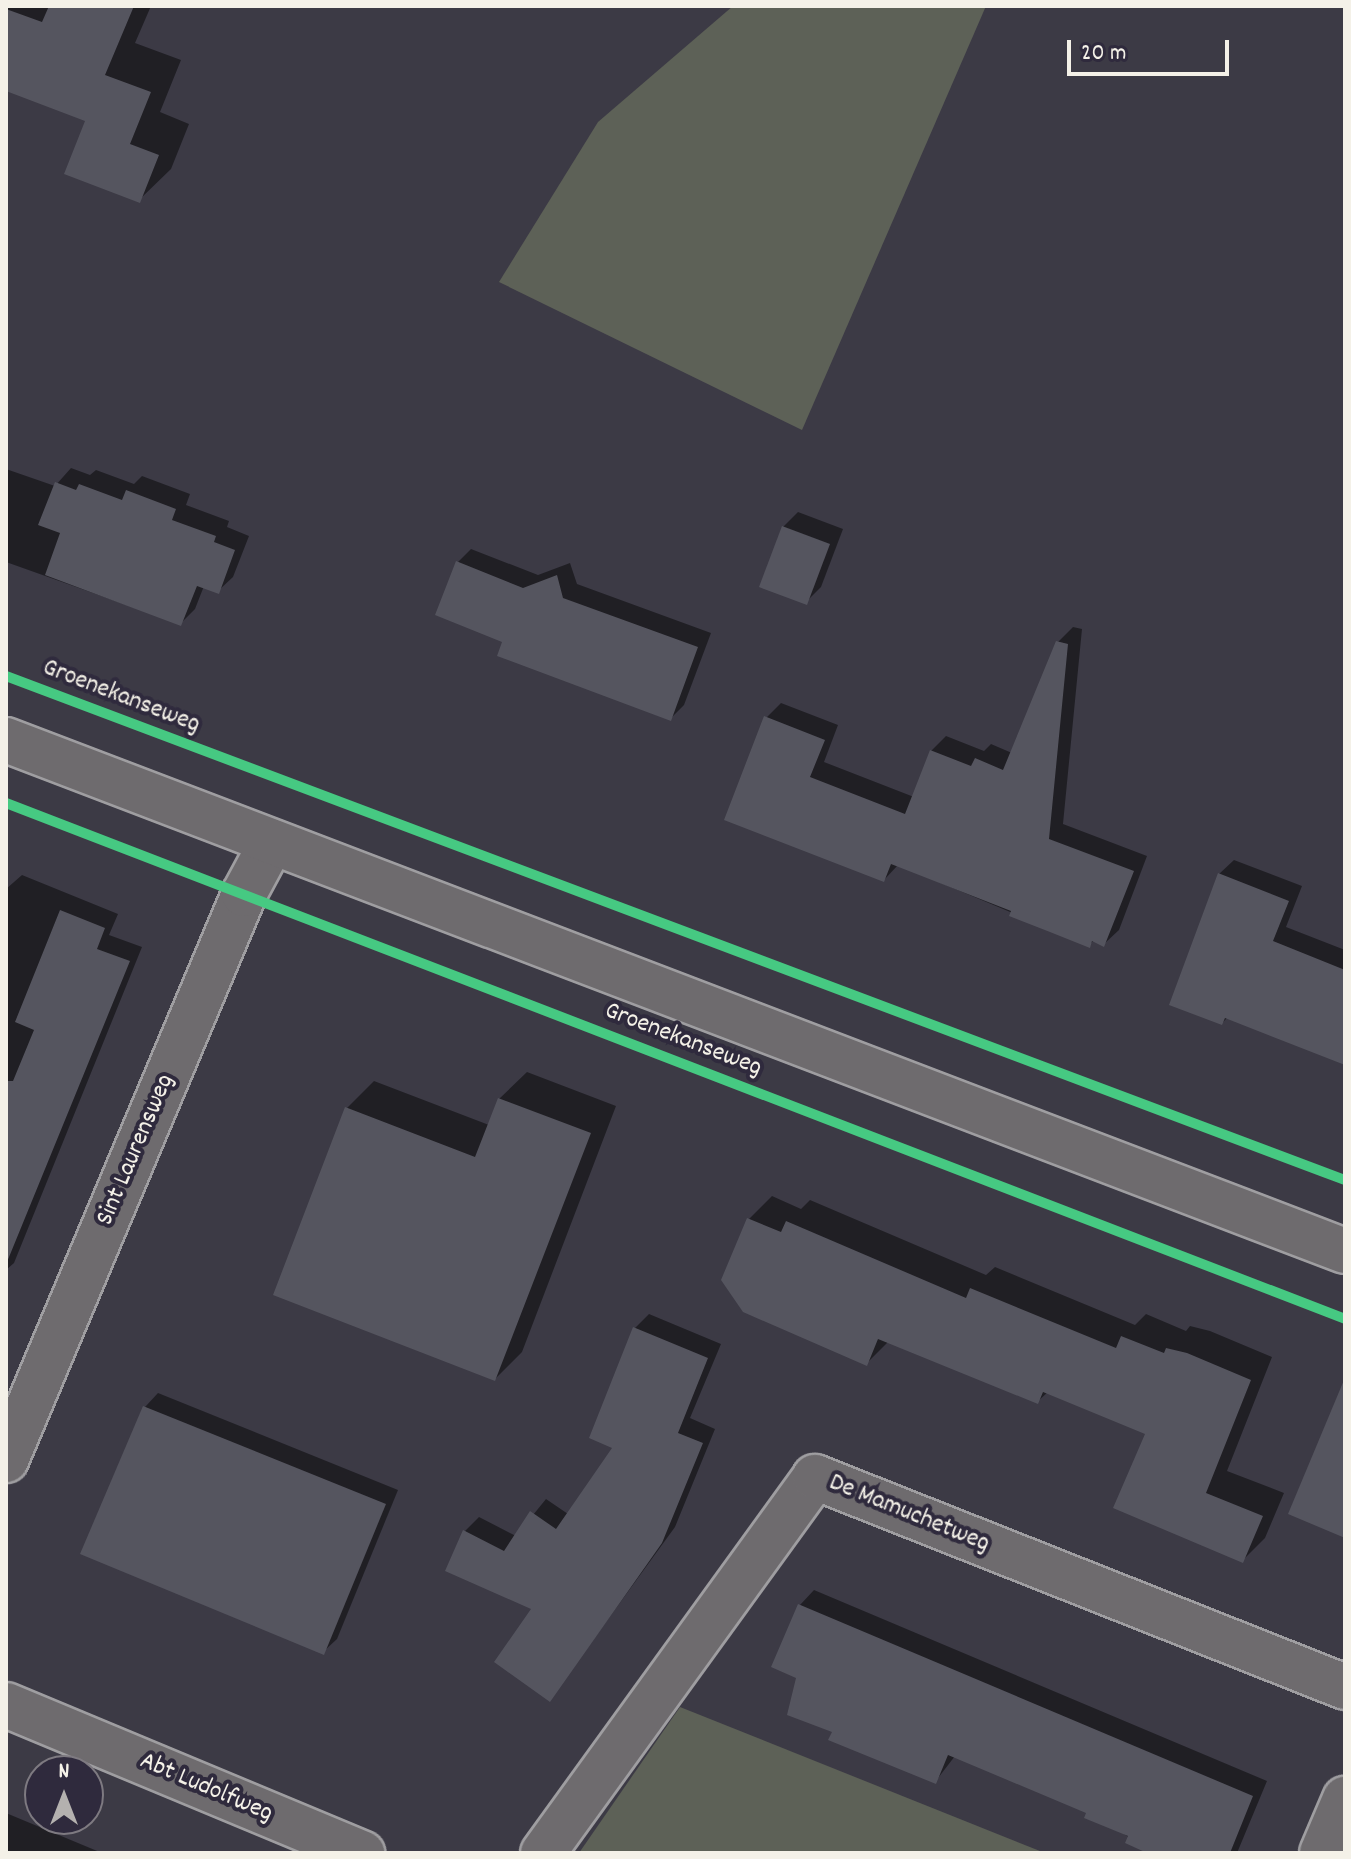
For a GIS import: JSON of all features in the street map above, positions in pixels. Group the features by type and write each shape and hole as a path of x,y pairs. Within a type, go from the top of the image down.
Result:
{"street":[{"name":"Groenekanseweg","path":"6,740 1345,1251"},
{"name":"Sint Laurensweg","path":"6,1460 244,894 272,842"},
{"name":"De Mamuchetweg","path":"543,1853 815,1477 1345,1687"},
{"name":"Abt Ludolfweg","path":"6,1705 362,1853"},
{"path":"1322,1853 1345,1799"}],"shaded area":[{"path":"733,6 986,6 802,430 499,282 598,122"},
{"path":"680,1707 1045,1853 579,1853"}],"building":[{"path":"49,6 134,6 105,75 151,92 130,144 159,155 140,203 64,174 85,121 6,91 6,9 42,22"},
{"path":"55,482 76,490 79,484 122,500 126,490 176,509 172,520 216,536 214,542 235,550 219,594 197,586 181,626 45,575 60,533 38,525"},
{"path":"782,526 830,544 807,605 759,587"},
{"path":"456,561 523,588 557,575 563,598 698,647 671,721 497,656 502,642 435,615"},
{"path":"1056,641 1068,644 1049,839 1134,871 1104,947 1092,941 1090,948 1009,916 1011,911 891,864 884,882 724,820 764,716 825,740 810,777 905,814 930,750 971,766 975,758 1003,770"},
{"path":"1218,873 1289,901 1273,941 1345,970 1345,1065 1225,1018 1222,1025 1169,1005"},
{"path":"60,910 105,928 97,949 130,961 7,1262 6,1081 13,1081 34,1030 15,1022"},
{"path":"498,1098 591,1133 495,1381 273,1295 345,1107 475,1157"},
{"path":"747,1218 781,1232 786,1221 966,1298 970,1288 1116,1348 1121,1336 1164,1353 1166,1348 1187,1353 1251,1380 1206,1493 1263,1516 1243,1563 1113,1508 1145,1434 1043,1392 1038,1404 878,1339 867,1366 743,1312 721,1280"},
{"path":"633,1327 708,1358 678,1433 703,1443 662,1543 550,1702 494,1662 531,1609 445,1571 463,1530 504,1551 530,1511 556,1529 612,1448 589,1438"},
{"path":"1345,1380 1345,1538 1288,1514"},
{"path":"143,1406 386,1504 324,1655 80,1554"},
{"path":"798,1604 1253,1796 1230,1853 1147,1853 1125,1843 1128,1836 1084,1818 1086,1813 948,1755 936,1784 828,1740 832,1732 787,1715 796,1678 771,1667"}],"cycle path":[{"path":"6,676 1345,1180"},
{"path":"6,803 1345,1319"}]}
